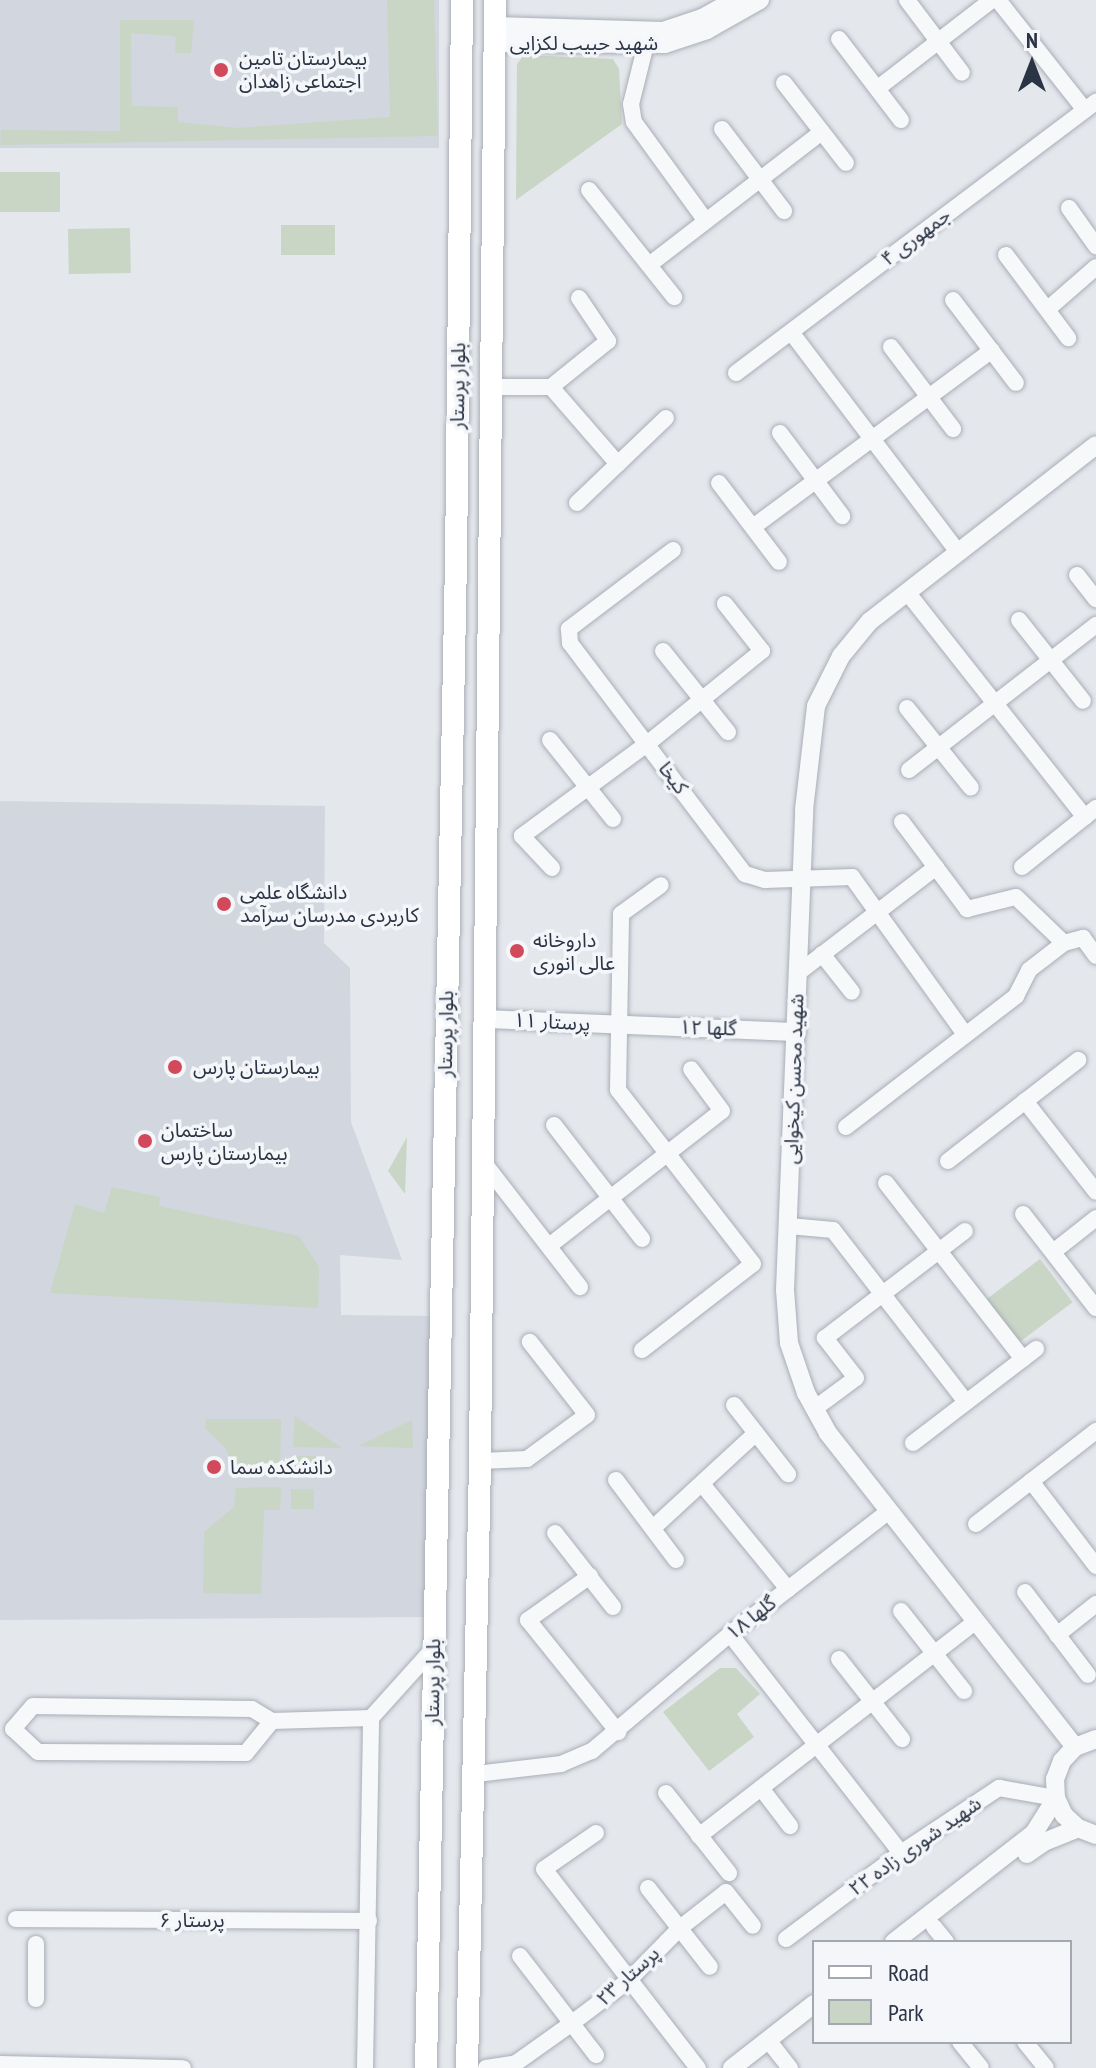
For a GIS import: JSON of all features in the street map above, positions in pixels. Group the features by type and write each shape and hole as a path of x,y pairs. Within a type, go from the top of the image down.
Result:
{"main road":[{"name":"بلوار پرستار","path":"426,2068 448,948 462,0"},
{"name":"بلوار پرستار","path":"467,2068 476,1774 495,0"},
{"path":"448,948 486,948"}],"street":[{"name":"شهید حبیب لکزایی","path":"645,44 663,31 702,18 735,0"},
{"name":"شهید حبیب لکزایی","path":"494,34 665,44 707,30 760,0"},
{"path":"706,221 634,122 631,104 645,44 718,32 746,19 771,0"},
{"path":"907,0 962,73"},
{"path":"878,88 995,0 1090,106"},
{"path":"839,39 901,120"},
{"path":"784,83 846,163"},
{"name":"جمهوری ۴","path":"736,373 1090,106"},
{"path":"722,129 784,211"},
{"path":"649,265 822,132"},
{"path":"589,190 674,297"},
{"path":"1069,208 1096,246"},
{"path":"1006,255 1049,308 1068,338"},
{"path":"1049,308 1096,267"},
{"path":"492,387 551,387 608,341 579,298"},
{"path":"953,300 1016,383"},
{"path":"791,332 958,552"},
{"path":"891,347 953,429"},
{"path":"753,527 992,350"},
{"path":"551,387 618,464"},
{"path":"577,503 666,418"},
{"path":"780,433 842,516"},
{"name":"شهید محسن کیخوایی","path":"1075,1747 828,1433 814,1409 789,1343 785,1290 801,879 808,750 816,706 841,656 870,621 1096,445"},
{"path":"719,483 779,562"},
{"name":"کیخا","path":"673,550 569,629 568,636 745,874 765,880 852,877 879,911"},
{"path":"1077,575 1096,599"},
{"path":"907,592 995,703 1091,812 1022,867"},
{"path":"552,868 522,836 647,744 762,651 725,604"},
{"path":"1019,620 1083,701"},
{"path":"909,770 1096,625"},
{"path":"663,651 728,732"},
{"path":"907,708 971,788"},
{"path":"550,740 613,819"},
{"path":"902,822 967,909 1016,897 1064,943"},
{"path":"798,973 936,867"},
{"path":"642,1350 753,1264 618,1090 621,914 661,885"},
{"path":"879,911 965,1034"},
{"path":"846,1127 1016,996 1029,970 1064,943 1083,938 1096,956"},
{"path":"822,954 852,992"},
{"name":"پرستار ۱۱","path":"486,1019 619,1025"},
{"name":"گلها ۱۲","path":"619,1025 797,1032"},
{"path":"948,1161 1078,1060"},
{"path":"549,1246 722,1111 691,1069"},
{"path":"1025,1101 1096,1192"},
{"path":"554,1125 642,1239"},
{"path":"484,1163 580,1287"},
{"path":"886,1183 939,1251 1029,1354 913,1443"},
{"path":"1023,1214 1096,1308"},
{"path":"1053,1252 1096,1218"},
{"path":"789,1226 833,1230 966,1402"},
{"path":"814,1409 856,1378 825,1338 965,1231"},
{"path":"480,1461 527,1459 587,1415 530,1342"},
{"path":"734,1405 788,1474"},
{"path":"976,1524 1096,1431"},
{"path":"653,1528 756,1433"},
{"path":"616,1480 676,1560"},
{"path":"1031,1481 1096,1566"},
{"path":"702,1484 788,1589"},
{"name":"گلها ۱۸","path":"476,1774 561,1764 592,1751 730,1634 889,1511"},
{"path":"555,1533 613,1607"},
{"path":"590,1576 528,1620 618,1732"},
{"path":"1025,1592 1088,1675"},
{"path":"1057,1635 1096,1604"},
{"path":"901,1611 964,1691"},
{"path":"699,1836 976,1621"},
{"path":"730,1634 901,1853"},
{"path":"365,2068 371,1718 434,1648"},
{"path":"839,1659 902,1739"},
{"path":"272,1721 246,1753 38,1752 13,1729 33,1706 252,1709 272,1721 371,1718"},
{"path":"1087,1831 1064,1815 1056,1798 1055,1779 1062,1761 1075,1747 1096,1739"},
{"path":"761,1788 790,1826"},
{"name":"شهید شوری زاده ۲۲","path":"786,1939 901,1853 999,1788 1056,1798"},
{"path":"666,1793 729,1873"},
{"path":"916,1940 930,1922 1034,1833 1056,1798"},
{"path":"898,1940 930,1922 1044,1842 1087,1831"},
{"path":"596,1833 544,1869 698,2068"},
{"path":"648,1888 710,1967"},
{"name":"پرستار ۲۳","path":"486,2068 518,2065 628,1981 680,1928 726,1892 753,1926"},
{"name":"پرستار ۶","path":"16,1919 369,1921"},
{"path":"930,1922 944,1940"},
{"path":"36,1944 36,1999"},
{"path":"520,1956 596,2055"},
{"path":"752,2068 812,2006"},
{"path":"732,2068 812,2021"},
{"path":"962,2044 981,2068"},
{"path":"1027,2044 1046,2068"},
{"path":"772,2045 790,2068"},
{"path":"0,2064 183,2068"}],"shaded area":[{"name":"بیمارستان تامین اجتماعی زاهدان","path":"0,0 439,0 439,148 0,148"},
{"path":"0,801 325,806 324,943 350,968 351,1122 402,1260 340,1255 341,1315 430,1316 425,1617 0,1620"}],"green space":[{"path":"387,0 434,0 438,136 0,145 1,130 120,131 120,20 194,20 191,53 175,53 176,38 172,36 131,33 132,106 178,107 178,122 238,128 390,117"},
{"path":"524,55 613,59 619,69 622,124 516,200 517,64"},
{"path":"0,172 60,172 60,212 0,212"},
{"path":"281,225 335,225 335,255 281,255"},
{"path":"130,228 131,273 69,274 68,229"},
{"path":"407,1137 405,1194 388,1171"},
{"path":"112,1187 160,1197 159,1206 299,1236 319,1267 318,1308 50,1293 75,1204 104,1213"},
{"path":"1040,1259 1072,1302 1017,1344 985,1301"},
{"path":"295,1416 342,1448 293,1447"},
{"path":"206,1419 281,1419 280,1473 236,1473 226,1449 205,1428"},
{"path":"412,1420 413,1448 358,1446"},
{"path":"295,1456 316,1456 316,1475 295,1475"},
{"path":"281,1487 280,1510 264,1510 261,1594 203,1593 204,1532 234,1507 236,1488"},
{"path":"291,1489 314,1489 314,1509 291,1509"},
{"path":"720,1668 736,1668 760,1694 737,1714 754,1737 709,1771 663,1712"}],"place":[{"name":"بیمارستان تامین اجتماعی زاهدان","path":"221,70"},
{"name":"دانشگاه علمی کاربردی مدرسان سرآمد","path":"224,904"},
{"name":"داروخانه عالی انوری","path":"517,951"},
{"name":"بیمارستان پارس","path":"175,1067"},
{"name":"ساختمان بیمارستان پارس","path":"145,1141"},
{"name":"دانشکده سما","path":"214,1467"}]}
